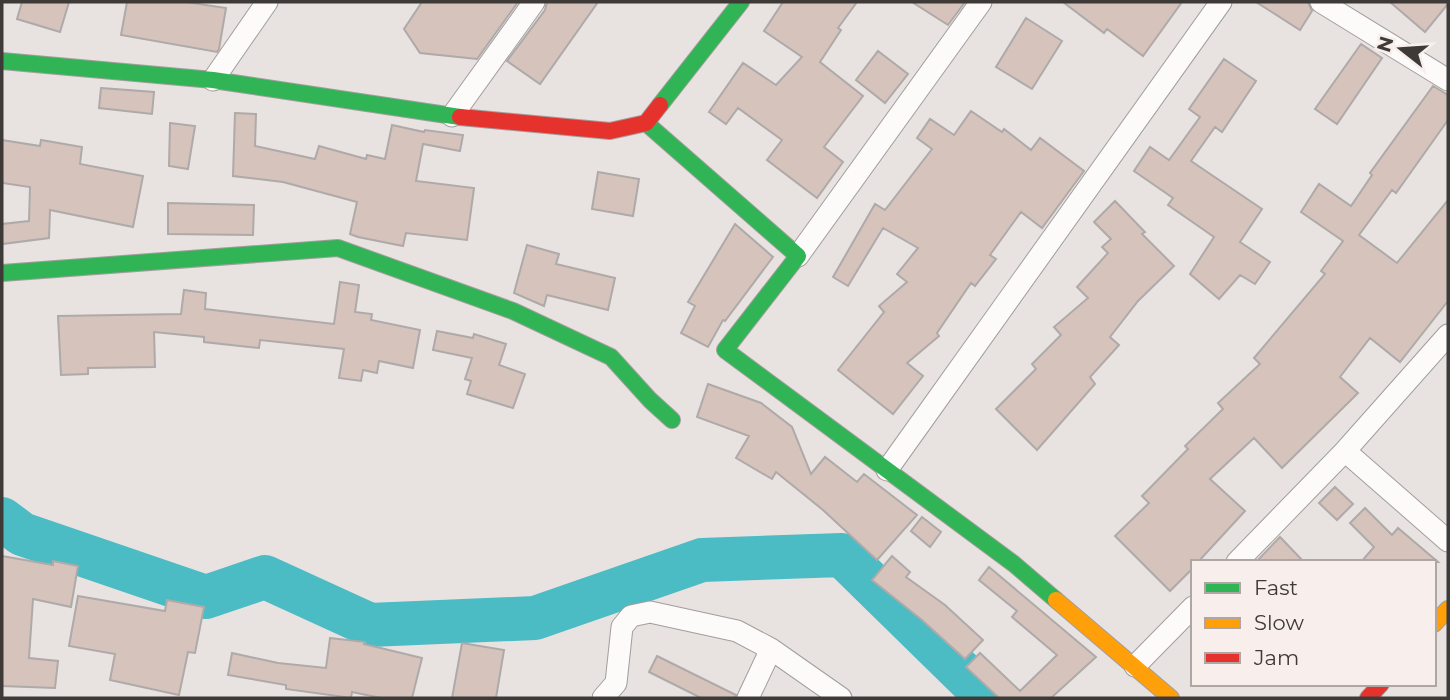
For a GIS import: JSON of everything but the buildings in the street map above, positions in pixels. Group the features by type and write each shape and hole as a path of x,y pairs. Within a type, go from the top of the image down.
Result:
{"street":[{"path":"213,80 267,2"},
{"path":"452,116 534,2"},
{"path":"2,61 213,80 452,116 610,131 646,123 741,2"},
{"path":"981,2 798,256 725,350 1014,564 1171,698"},
{"path":"887,470 1221,2"},
{"path":"1321,2 1448,80"},
{"path":"646,123 798,256"},
{"path":"2,273 338,248 513,312 611,357 672,420"},
{"path":"1239,560 1345,451 1448,335"},
{"path":"1345,451 1448,541"},
{"path":"1135,666 1191,609"},
{"path":"1436,622 1448,609"},
{"path":"603,698 616,683 622,627 631,616 650,612 737,631 771,649 841,698"},
{"path":"748,698 771,649"}],"waterway":[{"path":"2,519 22,534 206,597 265,577 370,625 535,618 702,560 842,555 988,698"}],"traffic: fast":[{"path":"660,105 741,2"},
{"path":"2,61 213,80 460,117"},
{"path":"646,123 798,256 725,350 1014,564 1056,600"},
{"path":"2,273 338,248 513,311 611,357 672,420"}],"traffic: slow":[{"path":"1056,600 1171,698"},
{"path":"1436,622 1448,609"}],"traffic: jam":[{"path":"460,117 610,131 646,123 660,105"},
{"path":"1368,698 1379,686"}]}
